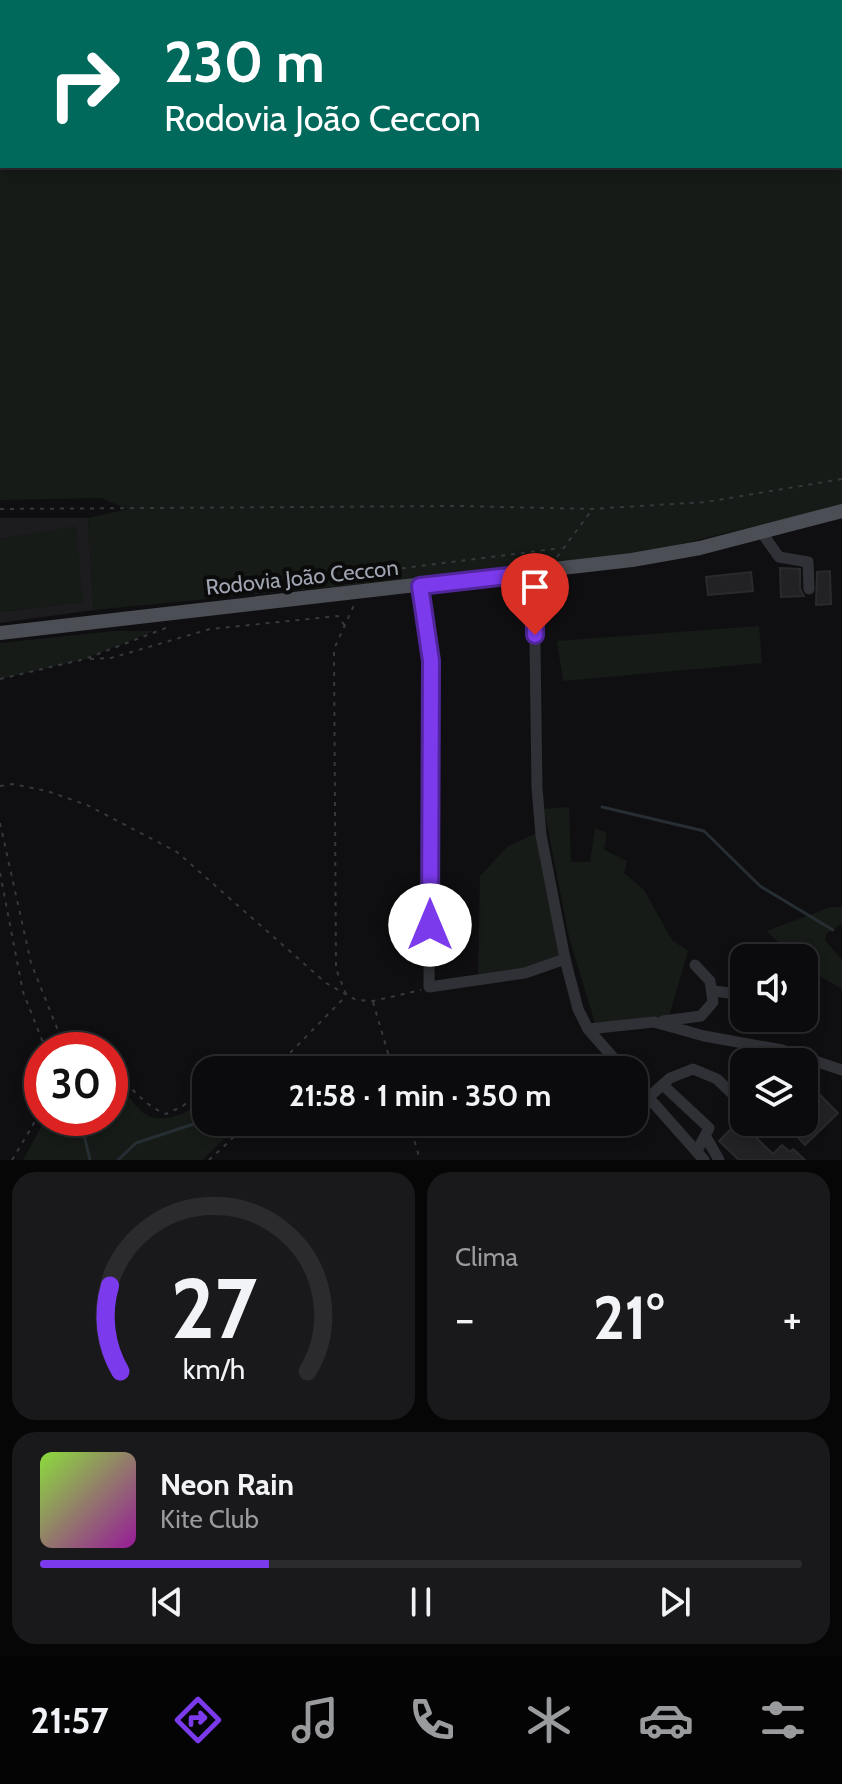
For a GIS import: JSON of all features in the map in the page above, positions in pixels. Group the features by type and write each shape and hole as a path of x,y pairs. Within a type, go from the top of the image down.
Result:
{"main road":[{"name":"Rodovia João Ceccon","path":"0,633 534,573 687,551 842,511"}],"street":[{"path":"762,533 779,557 808,562 809,589"},
{"path":"534,573 539,812 565,959 578,1009 588,1029 612,1056"},
{"path":"420,586 431,661 429,987 525,973 565,959"},
{"path":"588,1029 701,1016 713,1002 714,991 710,981 695,965"},
{"path":"714,991 730,993"},
{"path":"654,1022 810,1058 842,1070"},
{"path":"700,1156 649,1097 683,1070 704,1071 730,1092"},
{"path":"663,1085 709,1128 700,1156"},
{"path":"706,1137 719,1160"}],"path":[{"path":"0,509 459,506 591,509 706,502 842,479"},
{"path":"556,560 561,548 588,519 591,509"},
{"path":"242,606 265,583 284,579 405,568 561,548"},
{"path":"346,995 336,969 334,649 359,593"},
{"path":"85,659 111,658 210,629 338,616 345,626"},
{"path":"0,679 85,659 154,631"},
{"path":"0,786 13,784 36,789 87,805 177,852 326,983 356,1000 373,1001 429,987"},
{"path":"0,823 35,974 61,1032"},
{"path":"0,873 23,992 39,1032"},
{"path":"287,1056 346,995"},
{"path":"373,1001 389,1056"},
{"path":"128,1083 150,1108 166,1114 192,1098"},
{"path":"12,1160 26,1136"},
{"path":"209,1160 235,1136"},
{"path":"413,1136 420,1160"}],"shaded area":[{"path":"0,168 842,168 842,505 660,549 555,565 94,610 88,518 127,509 101,498 0,500"},
{"path":"0,518 88,518 94,610 0,623 0,612 82,602 76,527 0,539"},
{"path":"76,526 83,602 0,612 0,539"},
{"path":"759,626 762,663 563,681 557,641"},
{"path":"114,631 154,631 85,659 0,679 0,643"},
{"path":"569,807 571,862 590,862 595,828 607,833 604,850 627,861 624,873 644,890 672,940 688,951 669,1016 595,1023 569,937 544,809"},
{"path":"537,833 559,958 527,969 478,977 480,876 508,846"},
{"path":"830,907 842,907 842,924 827,933 825,940 842,960 842,989 818,975 818,944 780,944 767,931"},
{"path":"128,1096 141,1111 157,1118 175,1116 192,1109 192,1136 227,1136 202,1160 23,1160 36,1136 128,1136"}],"building":[{"path":"780,568 800,569 800,589 804,596 781,597"},
{"path":"830,571 831,604 816,605 817,572"},
{"path":"751,572 753,591 708,595 706,577"},
{"path":"818,1093 838,1113 818,1132"},
{"path":"730,1130 730,1136 754,1136 773,1154 782,1145 790,1152 793,1149 805,1160 739,1160 719,1141"},
{"path":"796,1136 814,1136 805,1145"}],"waterway":[{"path":"602,807 704,831 760,886 833,930"},
{"path":"118,1160 136,1143 192,1125"},
{"path":"84,1136 90,1160"}],"route":[{"path":"430,925 431,661 420,586 534,573 535,635"}]}
